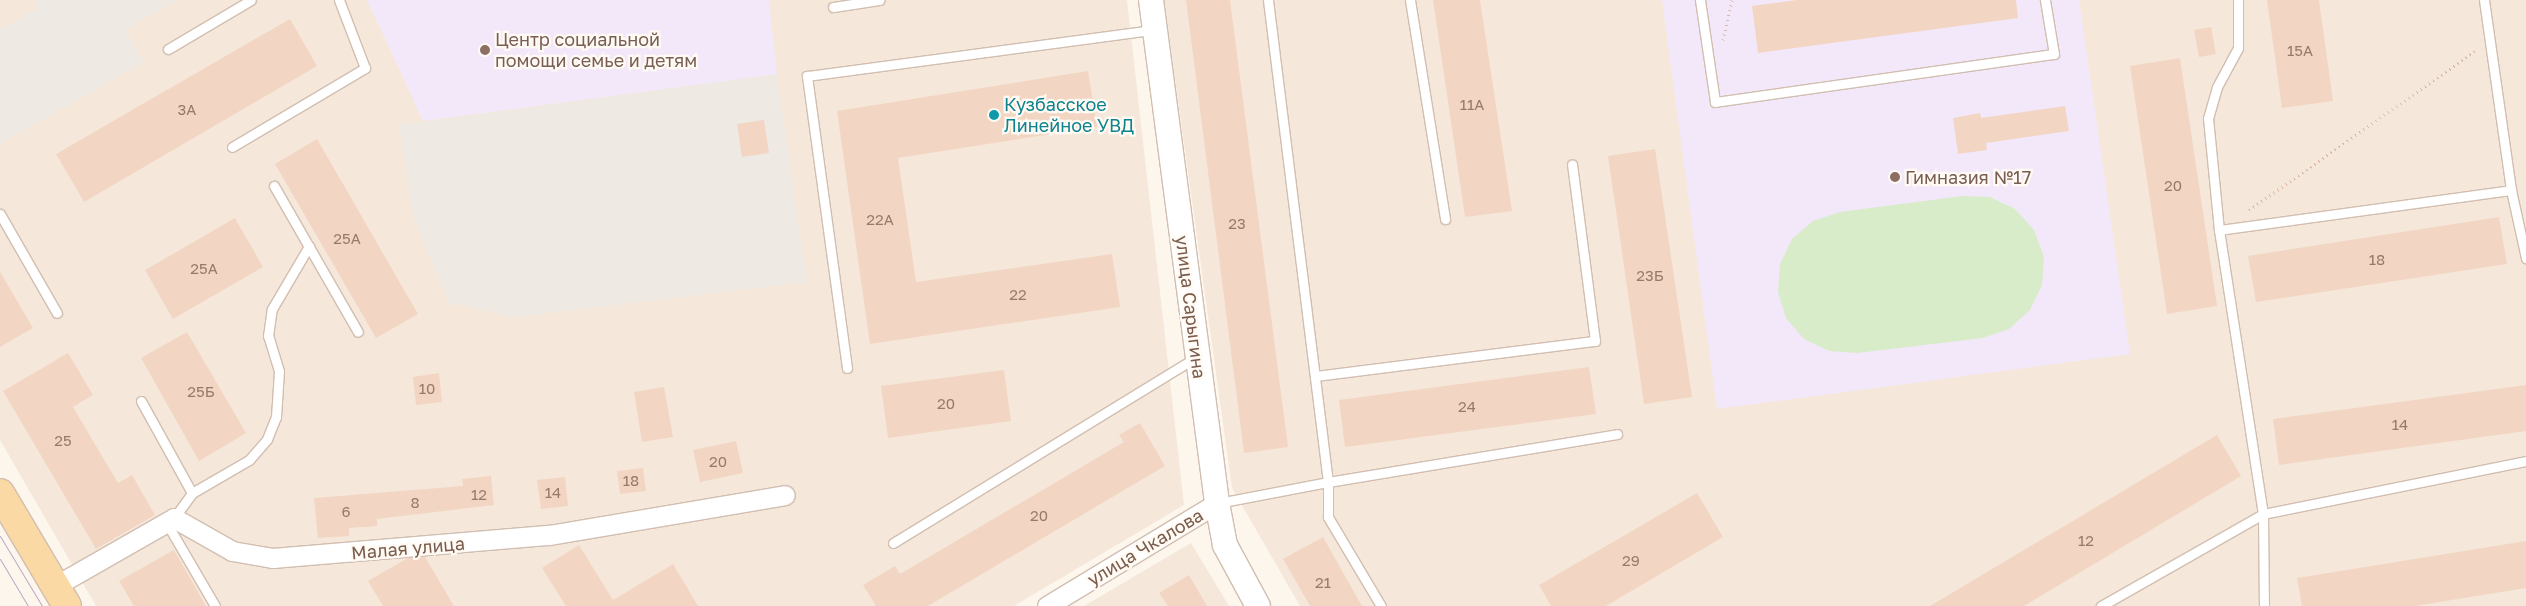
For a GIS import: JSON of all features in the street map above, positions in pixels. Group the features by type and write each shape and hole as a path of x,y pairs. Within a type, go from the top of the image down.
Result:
{"main road":[{"path":"0,493 61,596"}],"street":[{"name":"улица Сарыгина","path":"1150,0 1217,503 1226,545 1258,606"},
{"name":"Малая улица","path":"170,520 232,550 273,558 549,535 784,495"},
{"name":"улица Чкалова","path":"1047,606 1217,503"},
{"path":"61,596 170,520"}],"lane":[{"path":"168,49 251,0"},
{"path":"232,148 365,68 339,0"},
{"path":"833,6 879,0"},
{"path":"1268,0 1316,376 1328,482 1328,517 1381,606"},
{"path":"1410,0 1444,219"},
{"path":"1700,0 1715,102 2054,54 2046,0"},
{"path":"2238,0 2238,48 2217,87 2208,118 2219,230 2263,514 2264,606"},
{"path":"2484,0 2511,190 2526,258"},
{"path":"846,368 807,76 1154,30"},
{"path":"1316,376 1594,341 1572,164"},
{"path":"274,186 358,332"},
{"path":"2219,230 2511,190"},
{"path":"0,214 57,313"},
{"path":"215,606 170,520 192,492 249,460 267,439 276,417 279,371 268,336 272,309 309,246"},
{"path":"893,543 1198,357"},
{"path":"141,401 192,492"},
{"path":"1217,503 1328,482 1617,434"},
{"path":"2101,606 2263,514 2526,461"}],"path":[{"path":"2219,230 2490,40"}],"shaded area":[{"path":"0,0 1127,0 1184,505 1014,606 96,606 0,440"},
{"path":"34,0 177,0 125,30 144,62 0,144 0,30 38,8"},
{"path":"367,0 769,0 777,74 423,121"},
{"path":"1164,0 2526,0 2526,606 1300,606 1232,488"},
{"name":"Гимназия №17","path":"1662,0 2079,0 2130,354 1717,409"},
{"path":"777,74 807,282 514,317 449,303 413,217 399,125"},
{"path":"1191,543 1229,606 1084,606"}],"green space":[{"path":"1962,196 1990,197 2015,209 2034,230 2044,257 2042,285 2030,310 2009,329 1983,338 1857,353 1829,351 1804,339 1786,318 1778,292 1780,264 1792,239 1813,221 1840,212"}],"building":[{"path":"1186,0 1230,0 1288,447 1244,453"},
{"path":"1433,0 1480,0 1512,211 1465,217"},
{"path":"1797,0 2016,0 2018,18 1758,53 1752,6"},
{"path":"2267,0 2319,0 2333,101 2282,108"},
{"path":"290,19 317,66 84,202 56,154"},
{"path":"2211,27 2216,54 2199,57 2194,30"},
{"path":"2180,58 2217,306 2167,314 2130,66"},
{"path":"1088,71 1097,127 898,158 916,282 1112,254 1120,307 870,344 837,111"},
{"path":"2065,106 2069,131 1986,143 1987,150 1958,154 1953,118 1980,113 1981,118"},
{"path":"764,120 769,153 742,157 737,124"},
{"path":"317,139 418,314 376,338 275,164"},
{"path":"1655,149 1692,397 1644,404 1608,156"},
{"path":"2499,217 2507,264 2256,302 2248,256"},
{"path":"235,218 263,267 173,319 145,270"},
{"path":"0,272 33,328 0,347"},
{"path":"187,332 246,433 199,461 141,358"},
{"path":"68,353 93,395 73,407 118,483 132,475 155,515 96,549 3,391"},
{"path":"1589,367 1596,414 1345,447 1339,400"},
{"path":"1004,370 1011,421 888,438 881,386"},
{"path":"439,373 442,402 416,405 413,377"},
{"path":"2526,385 2526,431 2279,465 2273,419"},
{"path":"664,387 673,437 642,442 634,392"},
{"path":"1140,423 1165,466 928,606 876,606 863,585 895,566 900,574 1124,442 1119,435"},
{"path":"2217,435 2241,476 2024,606 1930,606"},
{"path":"736,441 743,473 700,482 693,450"},
{"path":"643,468 646,491 620,494 617,471"},
{"path":"491,476 494,505 377,519 377,526 349,528 349,536 318,538 314,498 463,486 462,479"},
{"path":"565,477 568,506 541,509 537,480"},
{"path":"1697,493 1723,537 1606,606 1551,606 1539,585"},
{"path":"1323,537 1362,606 1310,606 1283,559"},
{"path":"2526,541 2526,588 2415,606 2302,606 2297,578"},
{"path":"579,545 613,600 673,564 698,606 566,606 542,568"},
{"path":"174,550 206,606 134,606 119,581"},
{"path":"425,557 454,606 383,606 368,581 408,558"},
{"path":"1189,575 1207,606 1168,606 1159,593"}],"tram line":[{"path":"0,536 42,606"},
{"path":"0,559 28,606"}],"place":[{"name":"Центр социальной помощи семье и детям","path":"485,50"},
{"name":"Кузбасское Линейное УВД","path":"994,115"},
{"name":"Гимназия №17","path":"1895,177"}]}
